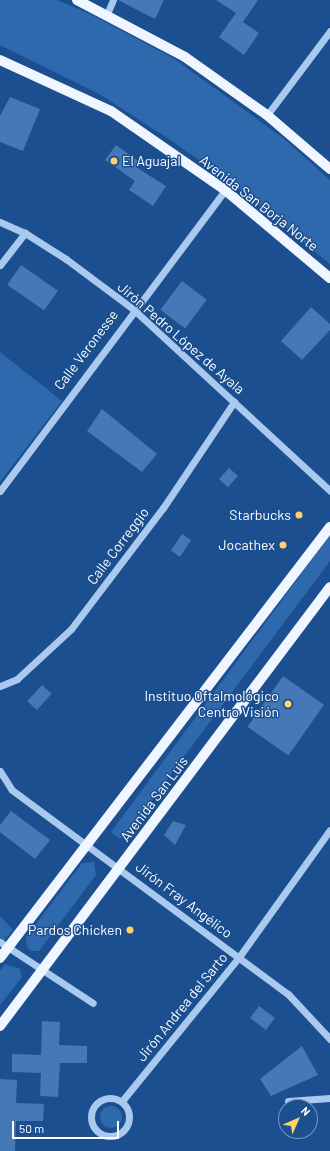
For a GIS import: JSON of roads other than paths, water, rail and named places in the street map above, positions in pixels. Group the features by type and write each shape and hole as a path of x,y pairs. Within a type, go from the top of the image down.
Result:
{"main road":[{"path":"77,0 107,14 185,57 267,115 330,169"},
{"name":"Avenida San Borja Norte","path":"0,60 111,111 225,190 330,278"},
{"name":"Avenida San Luis","path":"0,958 4,944 89,845 330,527"},
{"name":"Avenida San Luis","path":"0,1026 45,969 330,587"}],"street":[{"path":"107,14 113,0"},
{"path":"267,115 330,31"},
{"name":"Calle Veronesse","path":"0,491 133,309 225,190"},
{"name":"Jirón Pedro López de Ayala","path":"0,222 25,233 133,309 330,491"},
{"path":"0,264 25,233"},
{"name":"Calle Correggio","path":"0,686 17,679 71,629 163,508 234,402"},
{"name":"Jirón Fray Angélico","path":"0,771 12,790 89,845 288,994 330,1039"},
{"name":"Jirón Andrea del Sarto","path":"122,1101 239,957 330,830"},
{"path":"4,944 45,969 93,1002"},
{"path":"104,1098 122,1101 129,1112 124,1131 112,1136 100,1133 91,1117 94,1105 104,1098"},
{"path":"316,1099 330,1098"}],"place":[{"name":"El Aguajal","path":"114,161"},
{"name":"Starbucks","path":"299,515"},
{"name":"Jocathex","path":"283,545"},
{"name":"Instituo Oftalmológico Centro Visión","path":"288,704"},
{"name":"Pardos Chicken","path":"130,930"}]}
